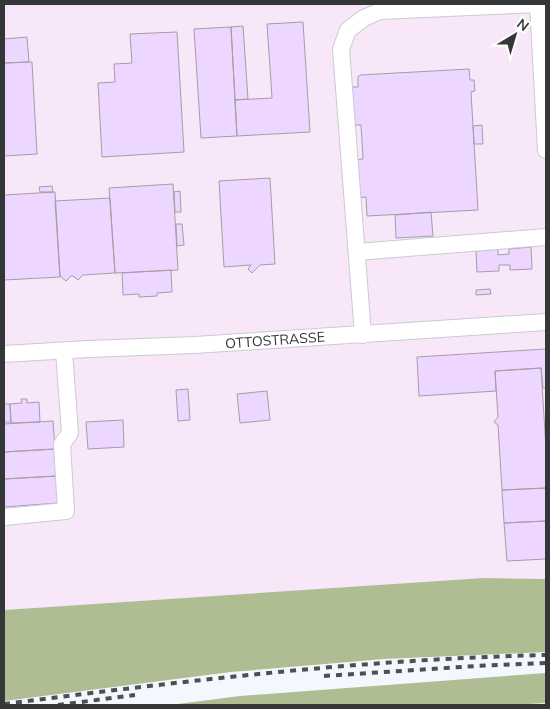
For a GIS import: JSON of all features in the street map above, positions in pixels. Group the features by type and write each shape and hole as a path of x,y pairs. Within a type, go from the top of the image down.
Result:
{"street":[{"path":"363,335 341,49 348,30 364,18 380,11 538,4 546,150"},
{"path":"356,252 546,236"},
{"name":"OTTOSTRASSE","path":"4,354 195,345 546,322"},
{"path":"4,517 66,511 62,444 70,434 64,351"}],"shaded area":[{"path":"4,4 546,4 546,579 484,578 4,610"}],"green space":[{"path":"484,578 546,579 546,652 384,659 231,672 4,701 4,610"},
{"path":"546,673 546,703 510,705 170,705 240,696"}],"building":[{"path":"303,22 310,132 237,136 235,100 272,98 267,24"},
{"path":"243,26 248,99 235,100 231,27"},
{"path":"231,27 237,136 201,138 194,29"},
{"path":"177,32 184,152 102,157 98,83 115,82 114,64 132,63 130,34"},
{"path":"27,37 29,62 4,63 4,39"},
{"path":"32,62 37,154 4,156 4,63"},
{"path":"469,69 470,80 474,80 475,91 471,92 478,210 367,216 366,197 357,198 354,160 363,159 361,125 352,125 350,87 358,87 358,77 360,75"},
{"path":"482,125 483,144 474,144 473,126"},
{"path":"270,178 275,264 260,265 252,273 248,269 251,265 224,267 219,181"},
{"path":"173,184 178,270 115,273 109,188"},
{"path":"52,186 53,192 40,192 39,187"},
{"path":"180,191 181,212 175,212 174,192"},
{"path":"55,192 60,277 4,280 4,195"},
{"path":"110,198 115,273 83,275 78,280 71,276 66,281 60,276 55,201"},
{"path":"431,212 433,236 396,238 395,215"},
{"path":"176,224 182,224 184,245 177,246"},
{"path":"531,247 532,269 510,270 510,265 499,265 499,271 477,272 476,251 498,249 498,255 509,254 509,249"},
{"path":"171,270 172,292 157,293 157,296 139,297 139,294 123,295 122,273"},
{"path":"490,289 491,294 476,295 476,290"},
{"path":"546,349 546,388 543,388 541,368 495,371 496,391 419,396 417,357"},
{"path":"541,368 546,449 546,488 502,490 498,425 494,422 498,417 495,371"},
{"path":"188,389 190,420 178,421 176,390"},
{"path":"267,391 270,420 240,423 237,394"},
{"path":"21,399 27,399 27,403 39,402 40,422 11,423 10,404 22,403"},
{"path":"4,404 10,404 11,422 4,422"},
{"path":"123,420 124,447 88,449 86,422"},
{"path":"53,421 55,449 4,452 4,424"},
{"path":"55,449 57,476 4,479 4,452"},
{"path":"57,476 58,503 4,507 4,479"},
{"path":"546,488 546,521 504,523 502,490"},
{"path":"546,521 546,559 507,561 504,523"}],"railway":[{"path":"4,704 275,672 410,661 546,655"},
{"path":"324,676 546,663"},
{"path":"58,705 135,695"}]}
